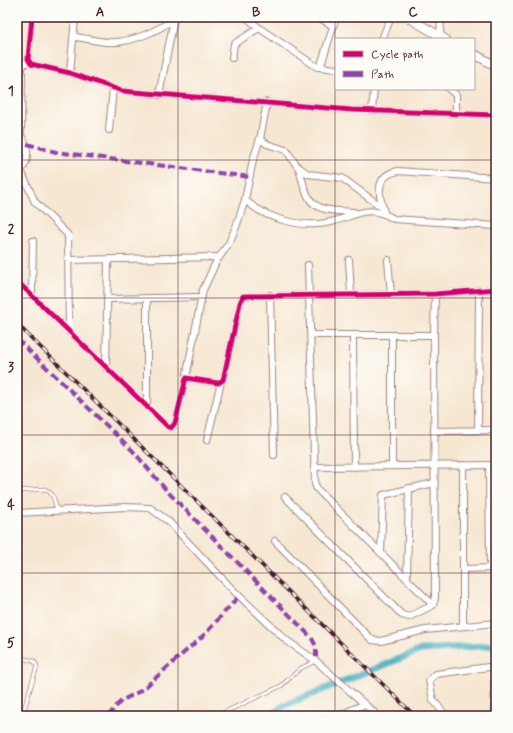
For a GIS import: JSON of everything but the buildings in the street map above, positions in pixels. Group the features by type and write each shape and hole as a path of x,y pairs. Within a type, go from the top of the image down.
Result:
{"street":[{"path":"32,17 28,59 31,64 70,73 122,91 372,111 496,115"},
{"path":"70,73 75,17"},
{"path":"246,17 258,28 317,67 335,69"},
{"path":"318,17 333,26"},
{"path":"320,67 336,17"},
{"path":"382,38 391,17"},
{"path":"407,17 443,38"},
{"path":"441,17 443,38"},
{"path":"74,36 107,42 117,41 153,31 175,18"},
{"path":"159,95 175,18"},
{"path":"232,58 234,44 258,28"},
{"path":"475,55 496,66"},
{"path":"28,59 23,64 22,70 18,135 25,140 28,151 25,163 19,172 35,202 68,236 69,332"},
{"path":"109,130 113,88"},
{"path":"372,111 374,90"},
{"path":"450,90 456,95 456,114"},
{"path":"17,278 20,284 168,427 174,426 186,378 201,297 210,274 219,257 229,243 236,227 245,200 253,160 260,139 267,102"},
{"path":"260,139 266,144 286,150 299,168 310,175 342,178 394,219 496,226"},
{"path":"299,168 304,189 313,204 325,210 358,212 383,210"},
{"path":"383,210 380,191 381,182 383,176 389,172 398,170 496,178"},
{"path":"245,200 252,206 267,214 303,225 331,222 358,212"},
{"path":"32,241 32,294"},
{"path":"69,260 219,257"},
{"path":"106,368 108,260"},
{"path":"349,260 351,294"},
{"path":"388,260 391,294"},
{"path":"308,265 314,476 317,489 433,605"},
{"path":"207,440 241,298 249,295 435,294 496,289"},
{"path":"478,430 479,290"},
{"path":"285,497 402,615 409,617 433,605 435,598 435,294"},
{"path":"270,295 274,454"},
{"path":"107,299 201,297"},
{"path":"147,298 147,407"},
{"path":"311,336 434,334"},
{"path":"353,335 354,467"},
{"path":"392,335 392,466"},
{"path":"186,378 221,382"},
{"path":"434,431 496,430"},
{"path":"462,465 463,625"},
{"path":"463,569 493,568 489,465"},
{"path":"314,467 496,465"},
{"path":"381,553 383,495 434,483"},
{"path":"407,578 409,488"},
{"path":"17,513 150,508 168,521 234,591 286,640 316,661 378,716"},
{"path":"275,541 372,640 381,641 425,630 463,625 496,623"},
{"path":"446,716 432,700 429,680 436,674 496,666"},
{"path":"495,716 494,683 496,675"},
{"path":"341,716 364,704"}],"lane":[{"path":"17,491 45,489 54,500 56,511"},
{"path":"17,657 34,661 37,666 22,716"},
{"path":"216,716 281,686 301,668 316,661"}],"waterway":[{"path":"269,716 285,705 421,650 496,645"}],"railway":[{"path":"17,324 415,716"}],"marked path":[{"path":"27,144 56,152 250,177"},
{"path":"17,339 133,451 167,491 311,637 316,646 316,661"},
{"path":"108,716 121,701 142,690 205,634 239,596"}],"cycle path":[{"path":"32,17 28,59 31,64 70,73 122,91 352,110 496,115"},
{"path":"17,278 20,284 168,427 171,428 175,423 186,378 218,383 223,380 240,303 243,296 435,294 496,289"}]}
